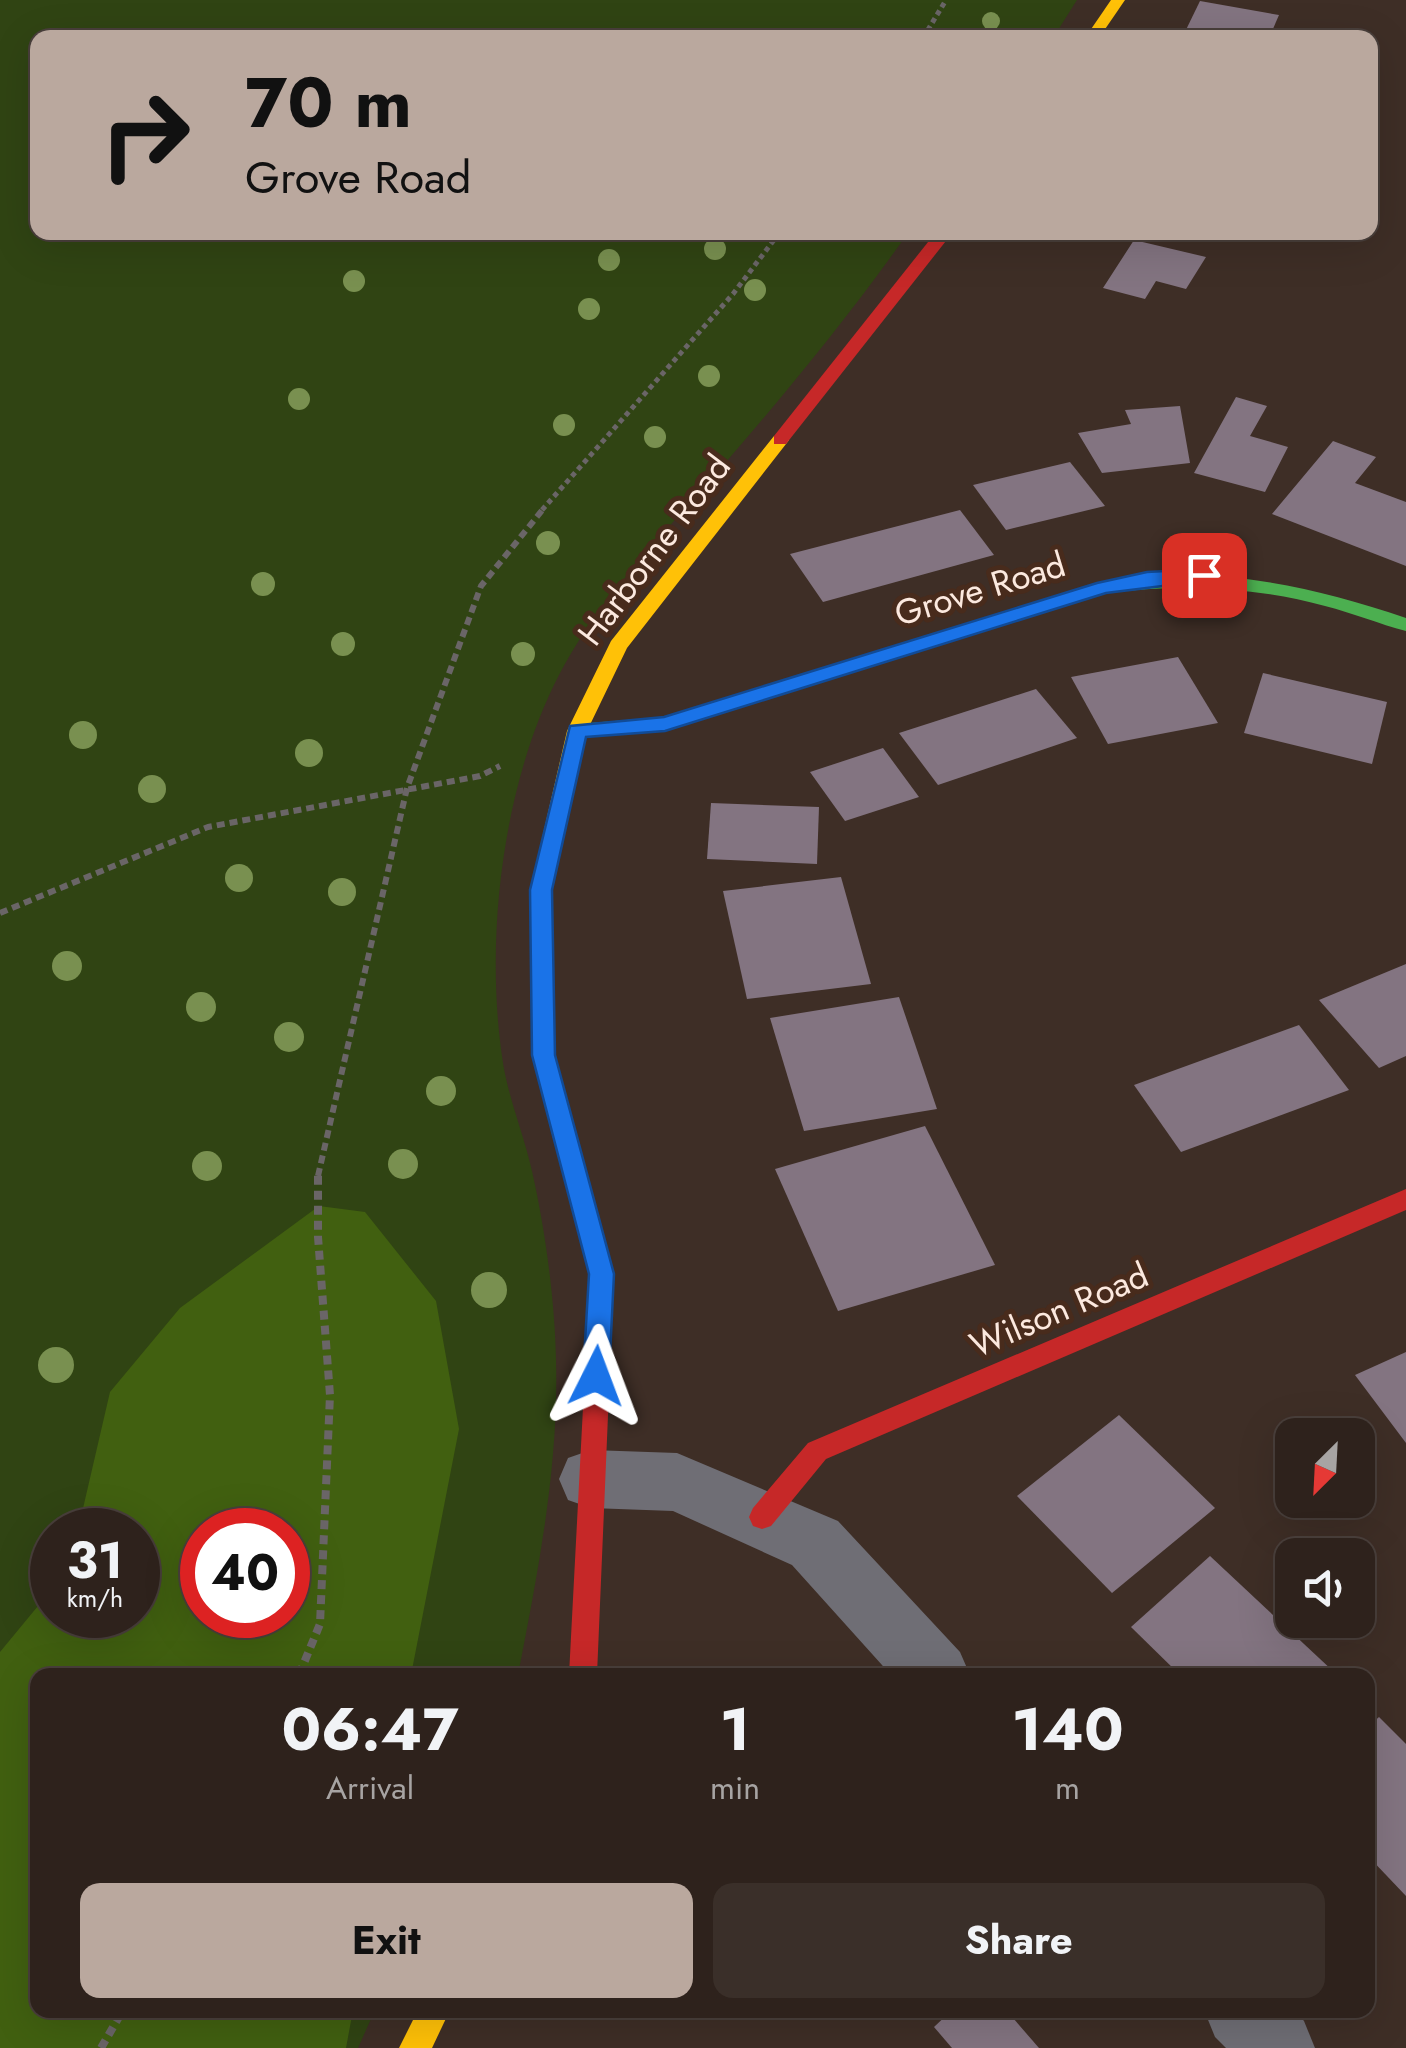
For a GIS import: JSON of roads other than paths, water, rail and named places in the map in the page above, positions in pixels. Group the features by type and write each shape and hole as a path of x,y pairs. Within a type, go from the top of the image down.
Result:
{"street":[{"path":"1097,30 1118,0"},
{"name":"Harborne Road","path":"583,1668 602,1274 544,1055 541,890 577,731 618,646 939,240"},
{"name":"Grove Road","path":"577,731 665,724 1103,587 1147,578 1204,575 1266,581 1334,599 1406,625"},
{"name":"Wilson Road","path":"762,1517 818,1452 1406,1199"},
{"path":"591,1479 677,1482 816,1544 930,1668"},
{"path":"415,2048 431,2018"},
{"path":"1249,2018 1277,2048"}]}
